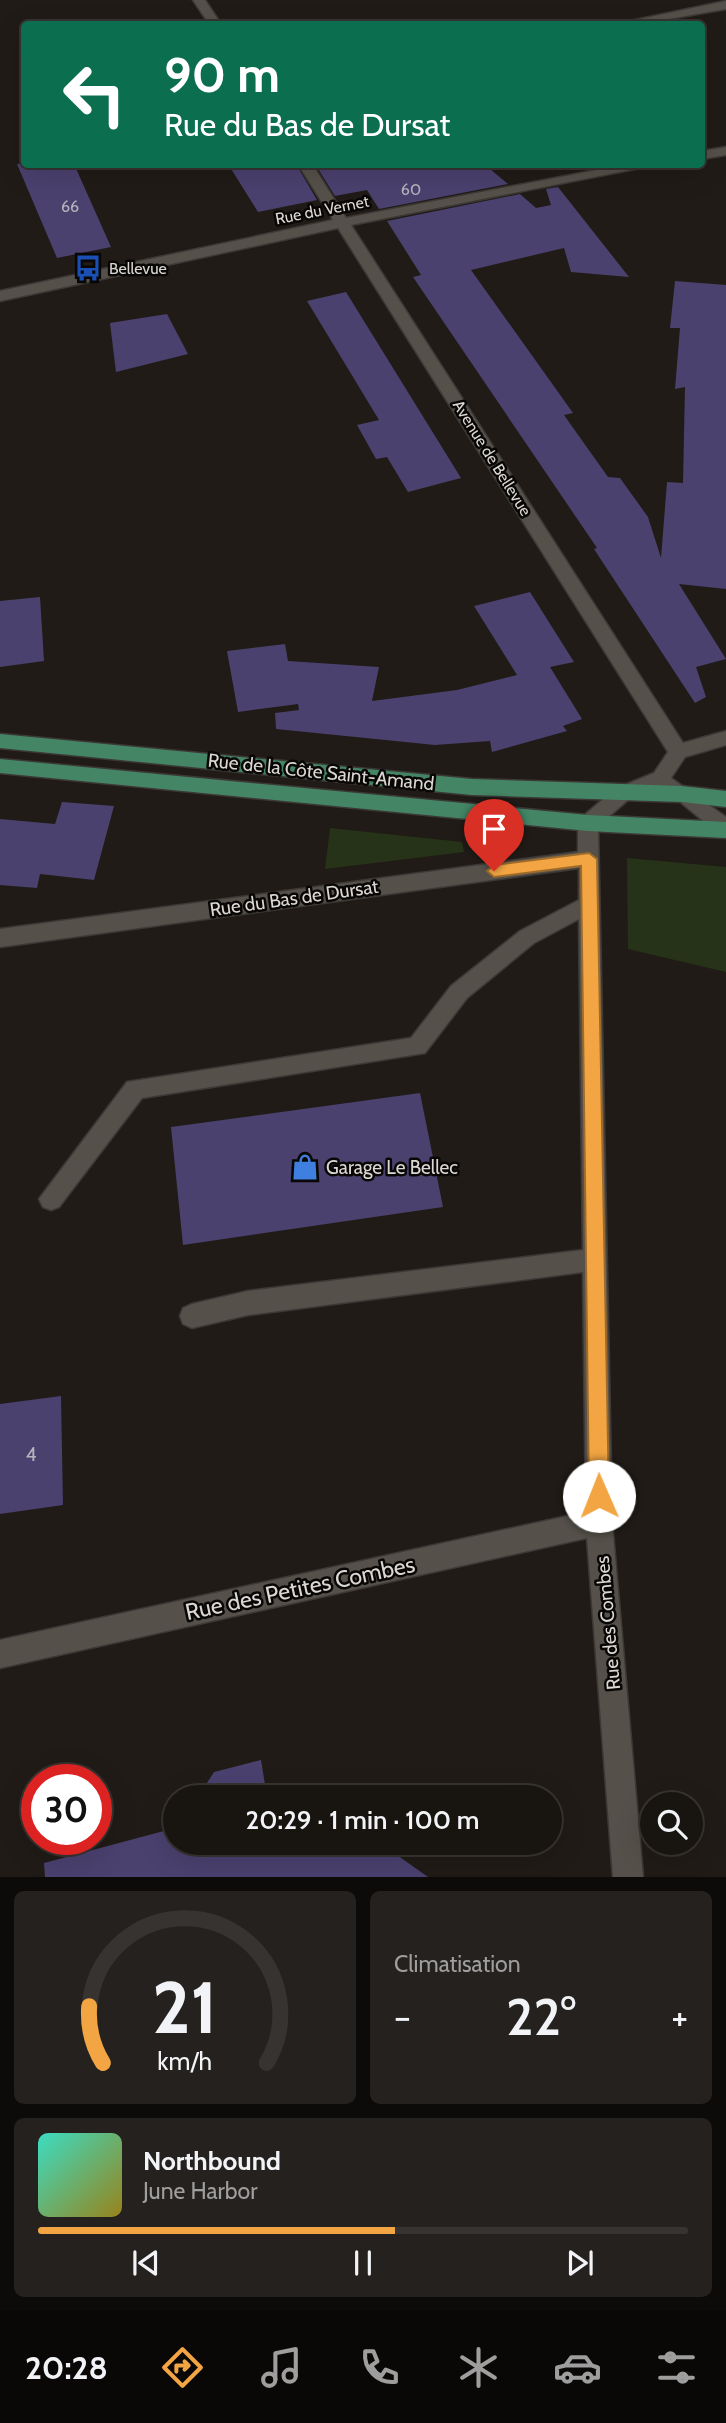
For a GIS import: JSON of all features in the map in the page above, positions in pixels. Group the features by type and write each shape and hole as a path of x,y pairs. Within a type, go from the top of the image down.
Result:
{"main road":[{"name":"Rue de la Côte Saint-Amand","path":"0,741 472,787 682,794 726,799"},
{"name":"Rue de la Côte Saint-Amand","path":"0,766 589,823 726,829"}],"street":[{"path":"199,0 213,21"},
{"path":"638,21 726,5"},
{"path":"705,154 726,151"},
{"name":"Avenue de Bellevue","path":"308,168 678,752"},
{"name":"Rue du Vernet","path":"0,296 342,223 632,168"},
{"path":"589,823 622,794 661,778 678,752 726,738"},
{"path":"661,778 726,829"},
{"name":"Rue des Combes","path":"589,823 593,1260 599,1522 628,1877"},
{"name":"Rue du Bas de Dursat","path":"0,938 589,859"},
{"path":"51,1199 135,1089 417,1046 459,992 527,937 589,904"},
{"path":"192,1316 248,1303 593,1260"},
{"name":"Rue des Petites Combes","path":"0,1654 599,1522"}],"green space":[{"path":"330,828 462,842 464,852 325,869"},
{"path":"627,858 726,867 726,972 628,949"}],"building":[{"path":"17,164 21,164 21,168 76,168 111,247 57,258"},
{"path":"230,168 298,168 317,200 258,212"},
{"path":"318,168 489,168 508,184 379,209 367,190 335,196"},
{"path":"558,187 629,277 571,272 564,248 471,270 573,413 564,415 608,477 620,478 648,517 661,558 667,482 683,483 685,387 675,389 680,328 670,328 675,281 726,285 726,589 679,584 726,659 696,667 706,697 695,703 594,549 597,548 413,277 421,275 387,221 520,194 536,208 551,205 546,189"},
{"path":"346,292 461,478 408,492 387,457 376,459 357,425 379,420 307,301"},
{"path":"167,314 188,354 116,372 110,323"},
{"path":"530,592 574,662 550,667 582,719 563,726 567,731 492,752 490,741 435,745 276,729 275,713 299,710 298,704 238,712 227,651 285,644 288,661 379,667 372,701 457,690 517,675 474,606"},
{"path":"40,597 44,661 0,667 0,601"},
{"path":"62,802 114,806 94,880 40,874 37,888 0,885 0,819 55,824"},
{"name":"Garage Le Bellec","path":"420,1093 443,1207 183,1245 171,1127"},
{"path":"61,1396 63,1505 0,1514 0,1404"},
{"path":"261,1760 265,1785 206,1785 214,1772"},
{"path":"163,1831 163,1855 397,1855 428,1877 45,1877 44,1863 74,1855 112,1855 112,1845"}],"place":[{"name":"Bellevue","path":"88,268"},
{"name":"Garage Le Bellec","path":"305,1167"}],"route":[{"path":"494,871 589,859 593,1260 599,1496"}]}
